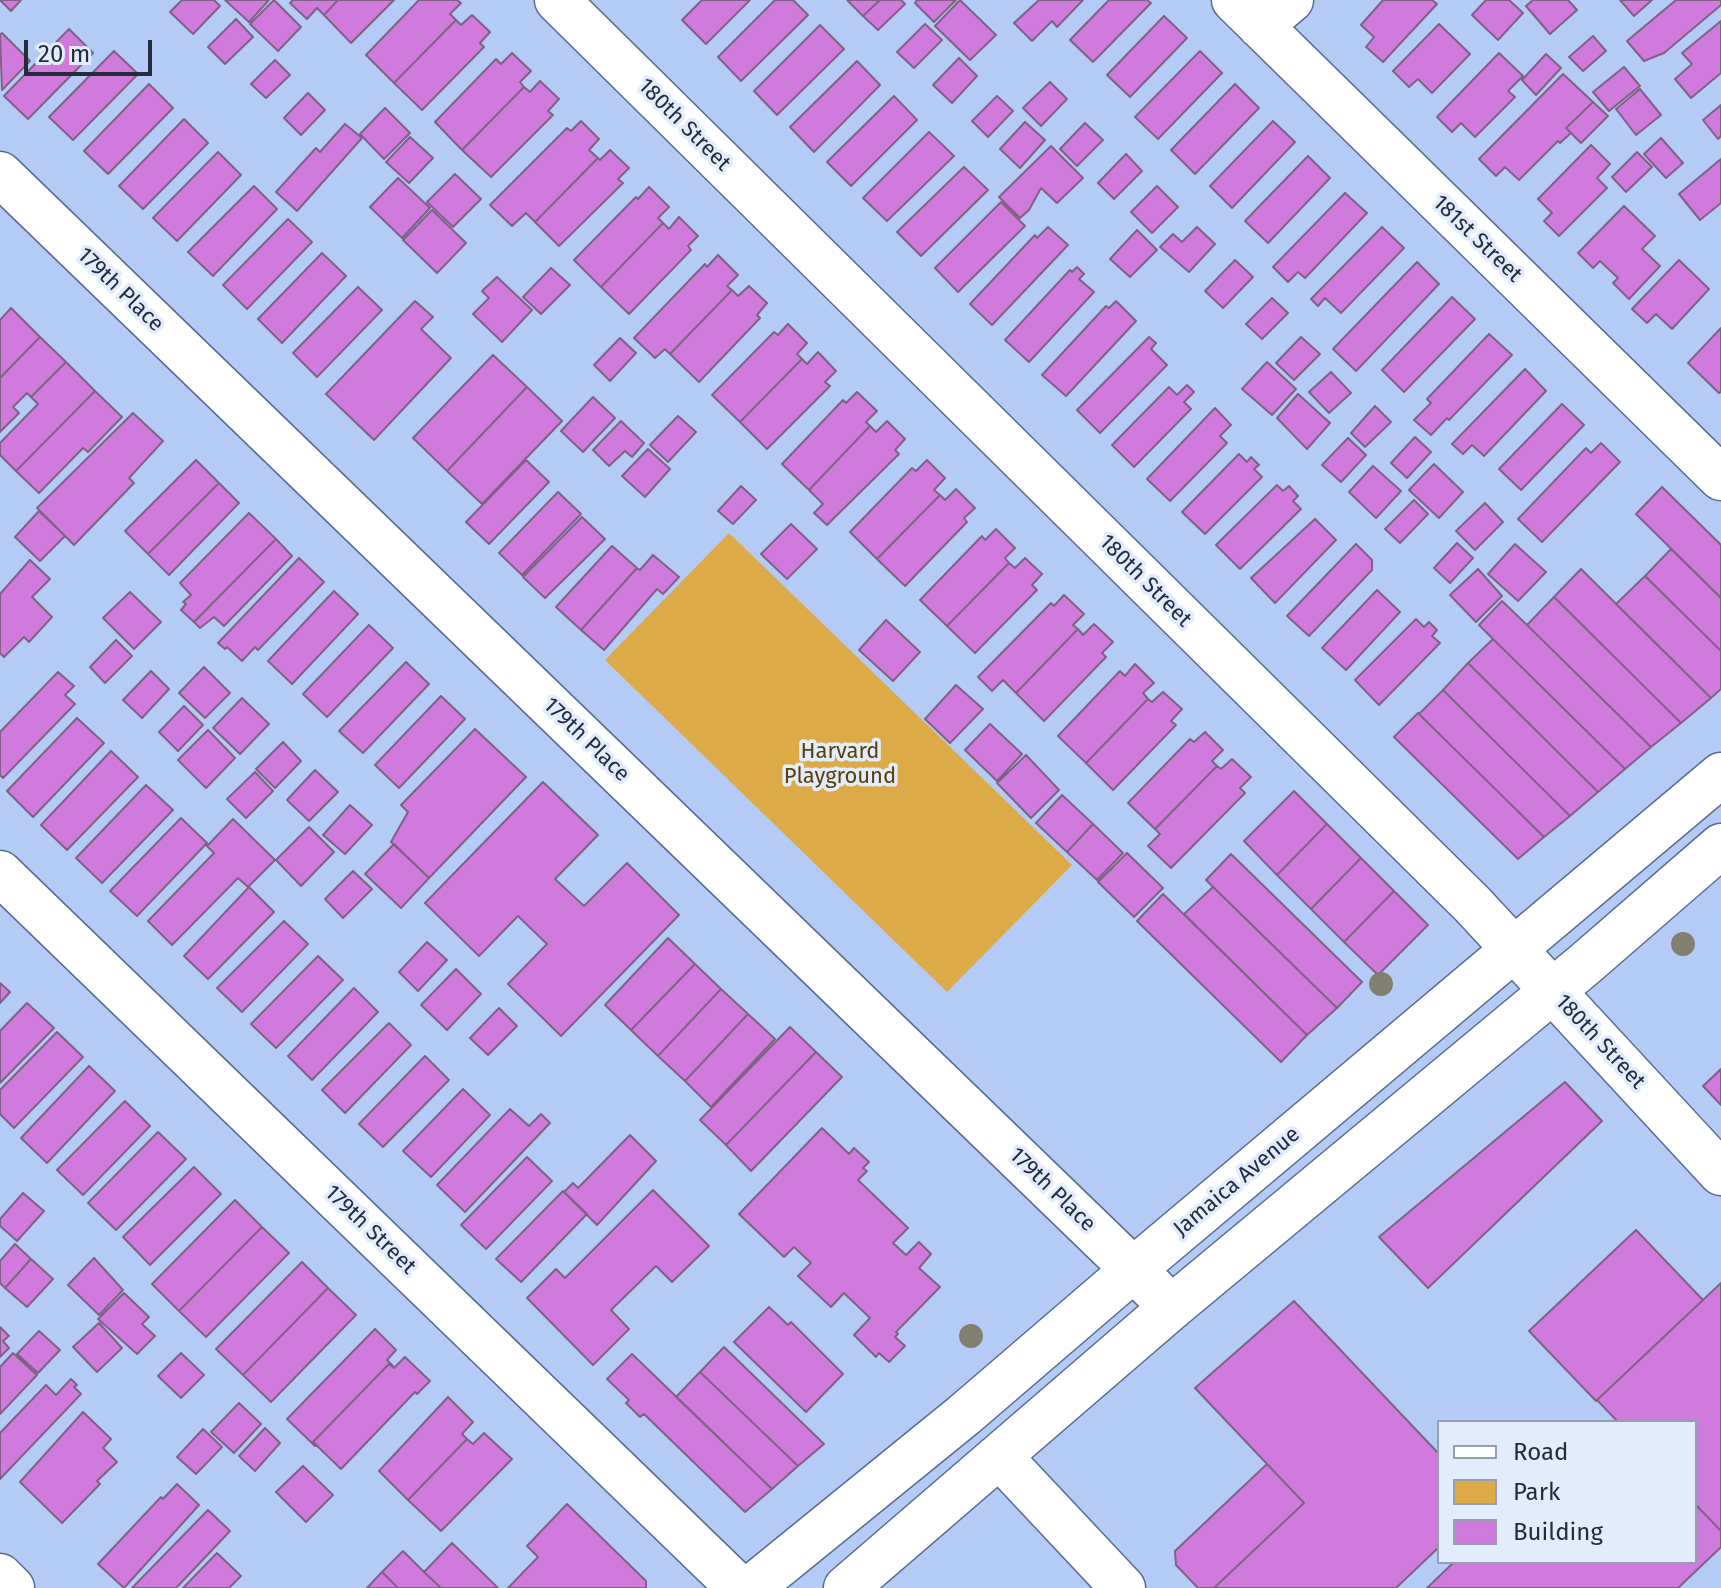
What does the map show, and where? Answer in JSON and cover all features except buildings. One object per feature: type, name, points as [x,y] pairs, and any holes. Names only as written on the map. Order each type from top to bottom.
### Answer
[{"type":"street","name":"180th Street","points":[[557,0],[1515,948],[1721,1173]]},
{"type":"street","name":"181st Street","points":[[1262,9],[1721,478]]},
{"type":"street","name":"179th Place","points":[[0,174],[1172,1307]]},
{"type":"street","name":"Jamaica Avenue","points":[[751,1588],[956,1422],[1721,775]]},
{"type":"street","points":[[846,1588],[1172,1307],[1721,846]]},
{"type":"street","name":"179th Street","points":[[0,873],[739,1588]]},
{"type":"street","points":[[1000,1457],[1123,1588]]},
{"type":"street","points":[[0,1576],[12,1588]]},
{"type":"green space","name":"Harvard Playground","points":[[729,533],[1072,865],[947,992],[605,660]]}]
